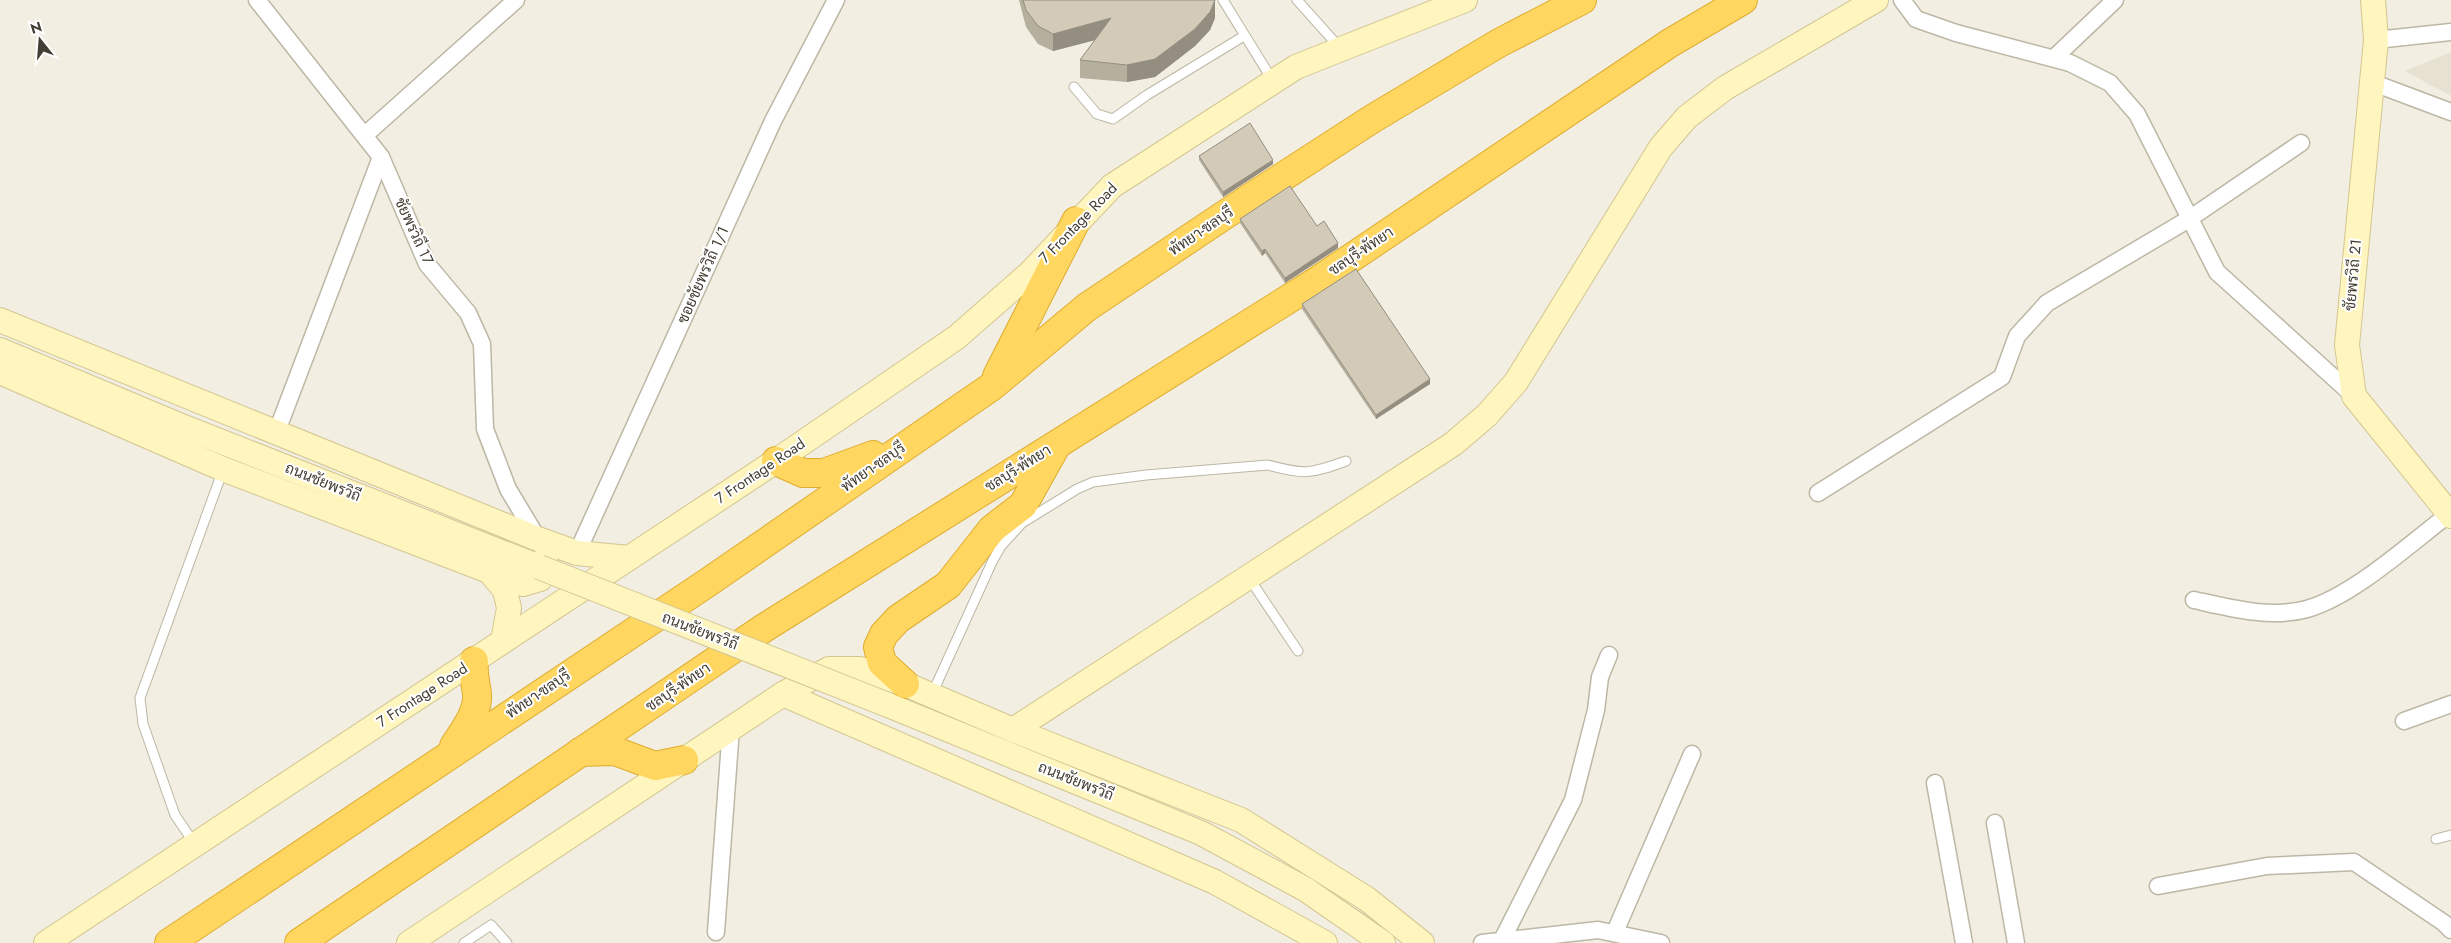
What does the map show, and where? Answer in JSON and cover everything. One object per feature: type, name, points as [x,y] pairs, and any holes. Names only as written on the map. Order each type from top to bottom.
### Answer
[{"type":"highway","name":"พัทยา-ชลบุรี","points":[[169,943],[447,755],[707,583],[991,387],[1087,308],[1250,198],[1372,118],[1499,43],[1582,0]]},
{"type":"highway","name":"ชลบุรี-พัทยา","points":[[299,943],[764,628],[1314,283],[1670,43],[1742,0]]},
{"type":"highway","points":[[991,387],[1076,221]]},
{"type":"highway","points":[[776,461],[803,473],[824,473],[912,441]]},
{"type":"highway","points":[[905,684],[882,663],[878,648],[884,634],[898,619],[948,585],[992,529],[1024,505],[1058,443]]},
{"type":"highway","points":[[447,755],[470,723],[477,700],[472,675],[474,661]]},
{"type":"highway","points":[[580,752],[615,751],[655,766],[684,760]]},
{"type":"main road","name":"7 Frontage Road","points":[[46,943],[776,461],[957,337],[1030,273],[1076,221],[1112,186],[1296,67],[1465,0]]},
{"type":"main road","points":[[1013,730],[1453,444],[1487,415],[1516,382],[1661,147],[1687,117],[1725,88],[1876,0]]},
{"type":"main road","name":"ชัยพรวิถี 21","points":[[2373,0],[2376,40],[2346,345],[2354,396],[2450,515]]},
{"type":"main road","name":"ถนนชัยพรวิถี","points":[[0,320],[277,431],[538,539],[577,553],[629,558]]},
{"type":"main road","name":"ถนนชัยพรวิถี","points":[[0,350],[179,425],[888,705],[1201,832],[1305,889],[1384,943]]},
{"type":"main road","name":"ถนนชัยพรวิถี","points":[[0,372],[223,470],[489,571],[505,590],[508,608],[503,641]]},
{"type":"main road","points":[[489,571],[523,584],[540,579],[546,563],[538,539]]},
{"type":"main road","name":"ถนนชัยพรวิถี","points":[[783,694],[829,669],[860,669],[905,684],[1013,730],[1241,820],[1367,899],[1422,943]]},
{"type":"main road","points":[[410,943],[783,694],[1216,882],[1325,943]]},
{"type":"street","name":"ชัยพรวิถี 17","points":[[257,0],[381,157],[428,264],[468,313],[482,344],[485,429],[508,489],[538,539]]},
{"type":"street","points":[[365,135],[516,0]]},
{"type":"street","name":"ซอยชัยพรวิถี 1/1","points":[[577,553],[773,121],[836,0]]},
{"type":"street","points":[[1902,0],[1916,19],[1956,33],[2070,63],[2110,83],[2137,114],[2218,272],[2354,396]]},
{"type":"street","points":[[2054,58],[2115,0]]},
{"type":"street","points":[[2376,40],[2449,34]]},
{"type":"street","points":[[2371,82],[2451,112]]},
{"type":"street","points":[[1818,493],[2002,377],[2017,336],[2047,303],[2189,218],[2302,143]]},
{"type":"street","points":[[277,431],[381,157]]},
{"type":"street","points":[[2194,600],[2270,613],[2307,609],[2348,591],[2450,515]]},
{"type":"street","points":[[1502,940],[1573,800],[1596,710],[1600,677],[1609,655]]},
{"type":"street","points":[[2404,721],[2451,704]]},
{"type":"street","points":[[716,937],[731,728]]},
{"type":"street","points":[[1615,932],[1692,754]]},
{"type":"street","points":[[1935,783],[1964,943]]},
{"type":"street","points":[[1995,823],[2016,943]]},
{"type":"street","points":[[2158,886],[2267,866],[2354,862],[2444,923],[2451,930]]},
{"type":"street","points":[[1482,943],[1598,930],[1662,943]]},
{"type":"lane","points":[[1223,0],[1273,81]]},
{"type":"lane","points":[[1297,0],[1341,49]]},
{"type":"lane","points":[[1074,87],[1097,114],[1112,119],[1147,95],[1244,36]]},
{"type":"lane","points":[[931,696],[975,595],[1002,546],[1022,523],[1078,489],[1111,478],[1268,465],[1301,474],[1315,472],[1346,461]]},
{"type":"lane","points":[[194,844],[175,815],[143,724],[140,698],[223,470]]},
{"type":"lane","points":[[1249,578],[1298,651]]},
{"type":"lane","points":[[2436,839],[2451,835]]},
{"type":"lane","points":[[464,943],[491,925],[507,943]]},
{"type":"shaded area","points":[[2451,52],[2451,96],[2405,71]]},
{"type":"building","points":[[1023,0],[1215,0],[1210,12],[1195,29],[1155,59],[1127,65],[1080,60],[1111,18],[1053,34],[1038,26],[1026,10]]},
{"type":"building","points":[[1250,123],[1273,160],[1223,192],[1199,156]]},
{"type":"building","points":[[1290,186],[1317,226],[1324,221],[1338,243],[1285,278],[1265,249],[1262,251],[1240,219]]},
{"type":"building","points":[[1356,269],[1430,379],[1376,415],[1302,304]]}]
